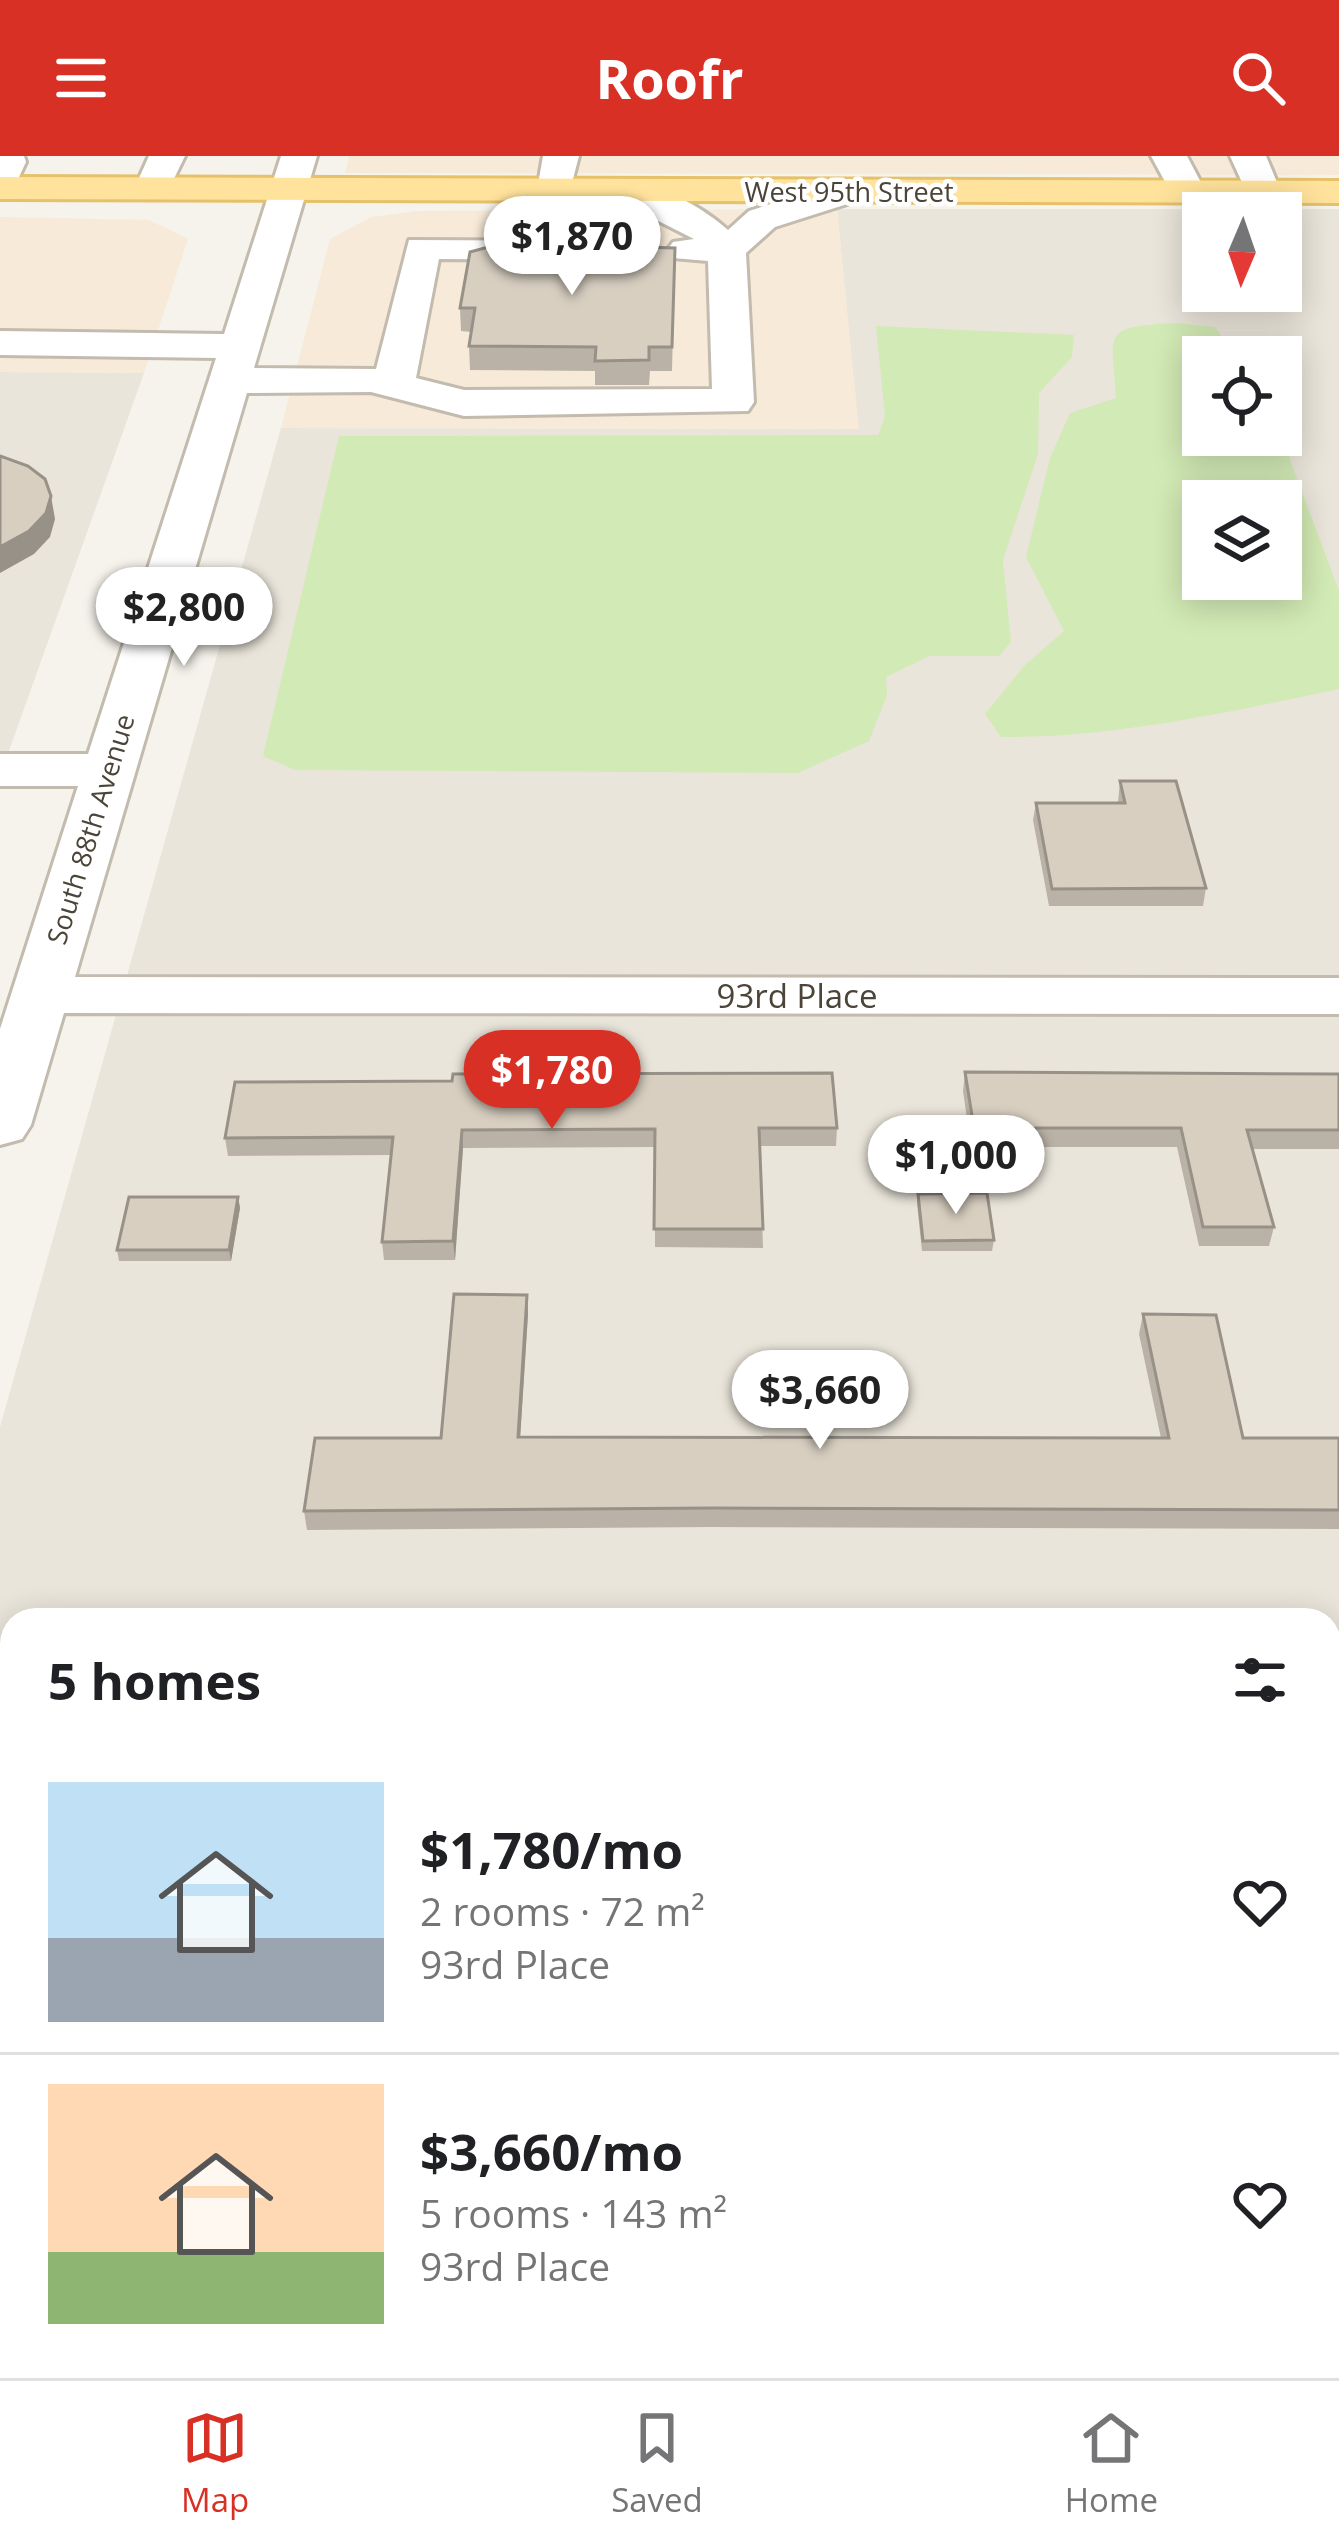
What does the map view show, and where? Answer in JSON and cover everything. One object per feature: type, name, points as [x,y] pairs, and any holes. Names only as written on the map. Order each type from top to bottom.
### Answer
[{"type":"main road","name":"West 95th Street","points":[[0,185],[160,173],[558,173],[628,190],[795,173],[850,191],[1187,192]]},
{"type":"main road","name":"West 95th Street","points":[[1302,192],[1339,192]]},
{"type":"street","points":[[0,185],[6,156]]},
{"type":"street","points":[[1169,156],[1187,192]]},
{"type":"street","points":[[1248,156],[1263,192]]},
{"type":"street","name":"South 88th Avenue","points":[[0,1125],[294,173]]},
{"type":"street","points":[[0,343],[371,380],[464,403],[733,402],[727,250],[700,224],[628,190]]},
{"type":"street","points":[[656,249],[727,250],[762,219],[850,191]]},
{"type":"street","points":[[393,387],[422,248],[609,249]]},
{"type":"street","points":[[0,770],[108,770]]},
{"type":"street","name":"93rd Place","points":[[39,995],[1339,995]]},
{"type":"shaded area","points":[[349,156],[1339,156],[1339,175],[345,173]]},
{"type":"shaded area","points":[[837,209],[1182,209],[1182,312],[1302,312],[1302,209],[1339,209],[1339,1608],[0,1608],[0,1427],[281,428],[858,429]]},
{"type":"shaded area","points":[[837,209],[859,429],[281,428],[330,239],[371,217],[417,211]]},
{"type":"shaded area","points":[[0,217],[149,220],[188,239],[144,373],[0,372]]},
{"type":"shaded area","points":[[0,372],[144,373],[0,776]]},
{"type":"green space","points":[[1176,323],[1215,327],[1221,336],[1182,336],[1182,456],[1289,456],[1298,480],[1182,480],[1182,600],[1302,600],[1302,491],[1339,591],[1339,689],[1129,728],[1001,737],[985,714],[1025,665],[1064,631],[1026,557],[1050,458],[1070,413],[1116,398],[1113,346],[1116,337],[1134,327]]},
{"type":"green space","points":[[876,326],[1074,335],[1072,357],[1039,393],[1038,454],[1003,560],[1011,642],[999,656],[929,656],[886,677],[887,695],[869,741],[798,773],[295,770],[263,756],[339,436],[878,435],[885,416]]},
{"type":"building","points":[[503,243],[675,248],[672,347],[649,347],[649,360],[595,361],[596,347],[469,346],[475,308],[460,308],[470,252]]},
{"type":"building","points":[[0,456],[28,466],[45,479],[51,496],[46,513],[29,531],[0,547]]},
{"type":"building","points":[[1120,781],[1176,781],[1206,888],[1052,889],[1036,803],[1125,803]]},
{"type":"building","points":[[965,1072],[1339,1074],[1339,1130],[1247,1130],[1274,1227],[1203,1227],[1181,1128],[974,1128]]},
{"type":"building","points":[[832,1073],[837,1128],[759,1128],[763,1229],[654,1229],[655,1129],[462,1130],[453,1241],[382,1242],[393,1137],[225,1138],[235,1082],[452,1081],[453,1074]]},
{"type":"building","points":[[987,1193],[994,1240],[923,1241],[918,1194]]},
{"type":"building","points":[[129,1197],[238,1197],[229,1250],[117,1250]]},
{"type":"building","points":[[454,1294],[527,1295],[518,1437],[1169,1438],[1143,1314],[1216,1315],[1243,1438],[1339,1438],[1339,1510],[304,1511],[315,1438],[441,1438]]}]
